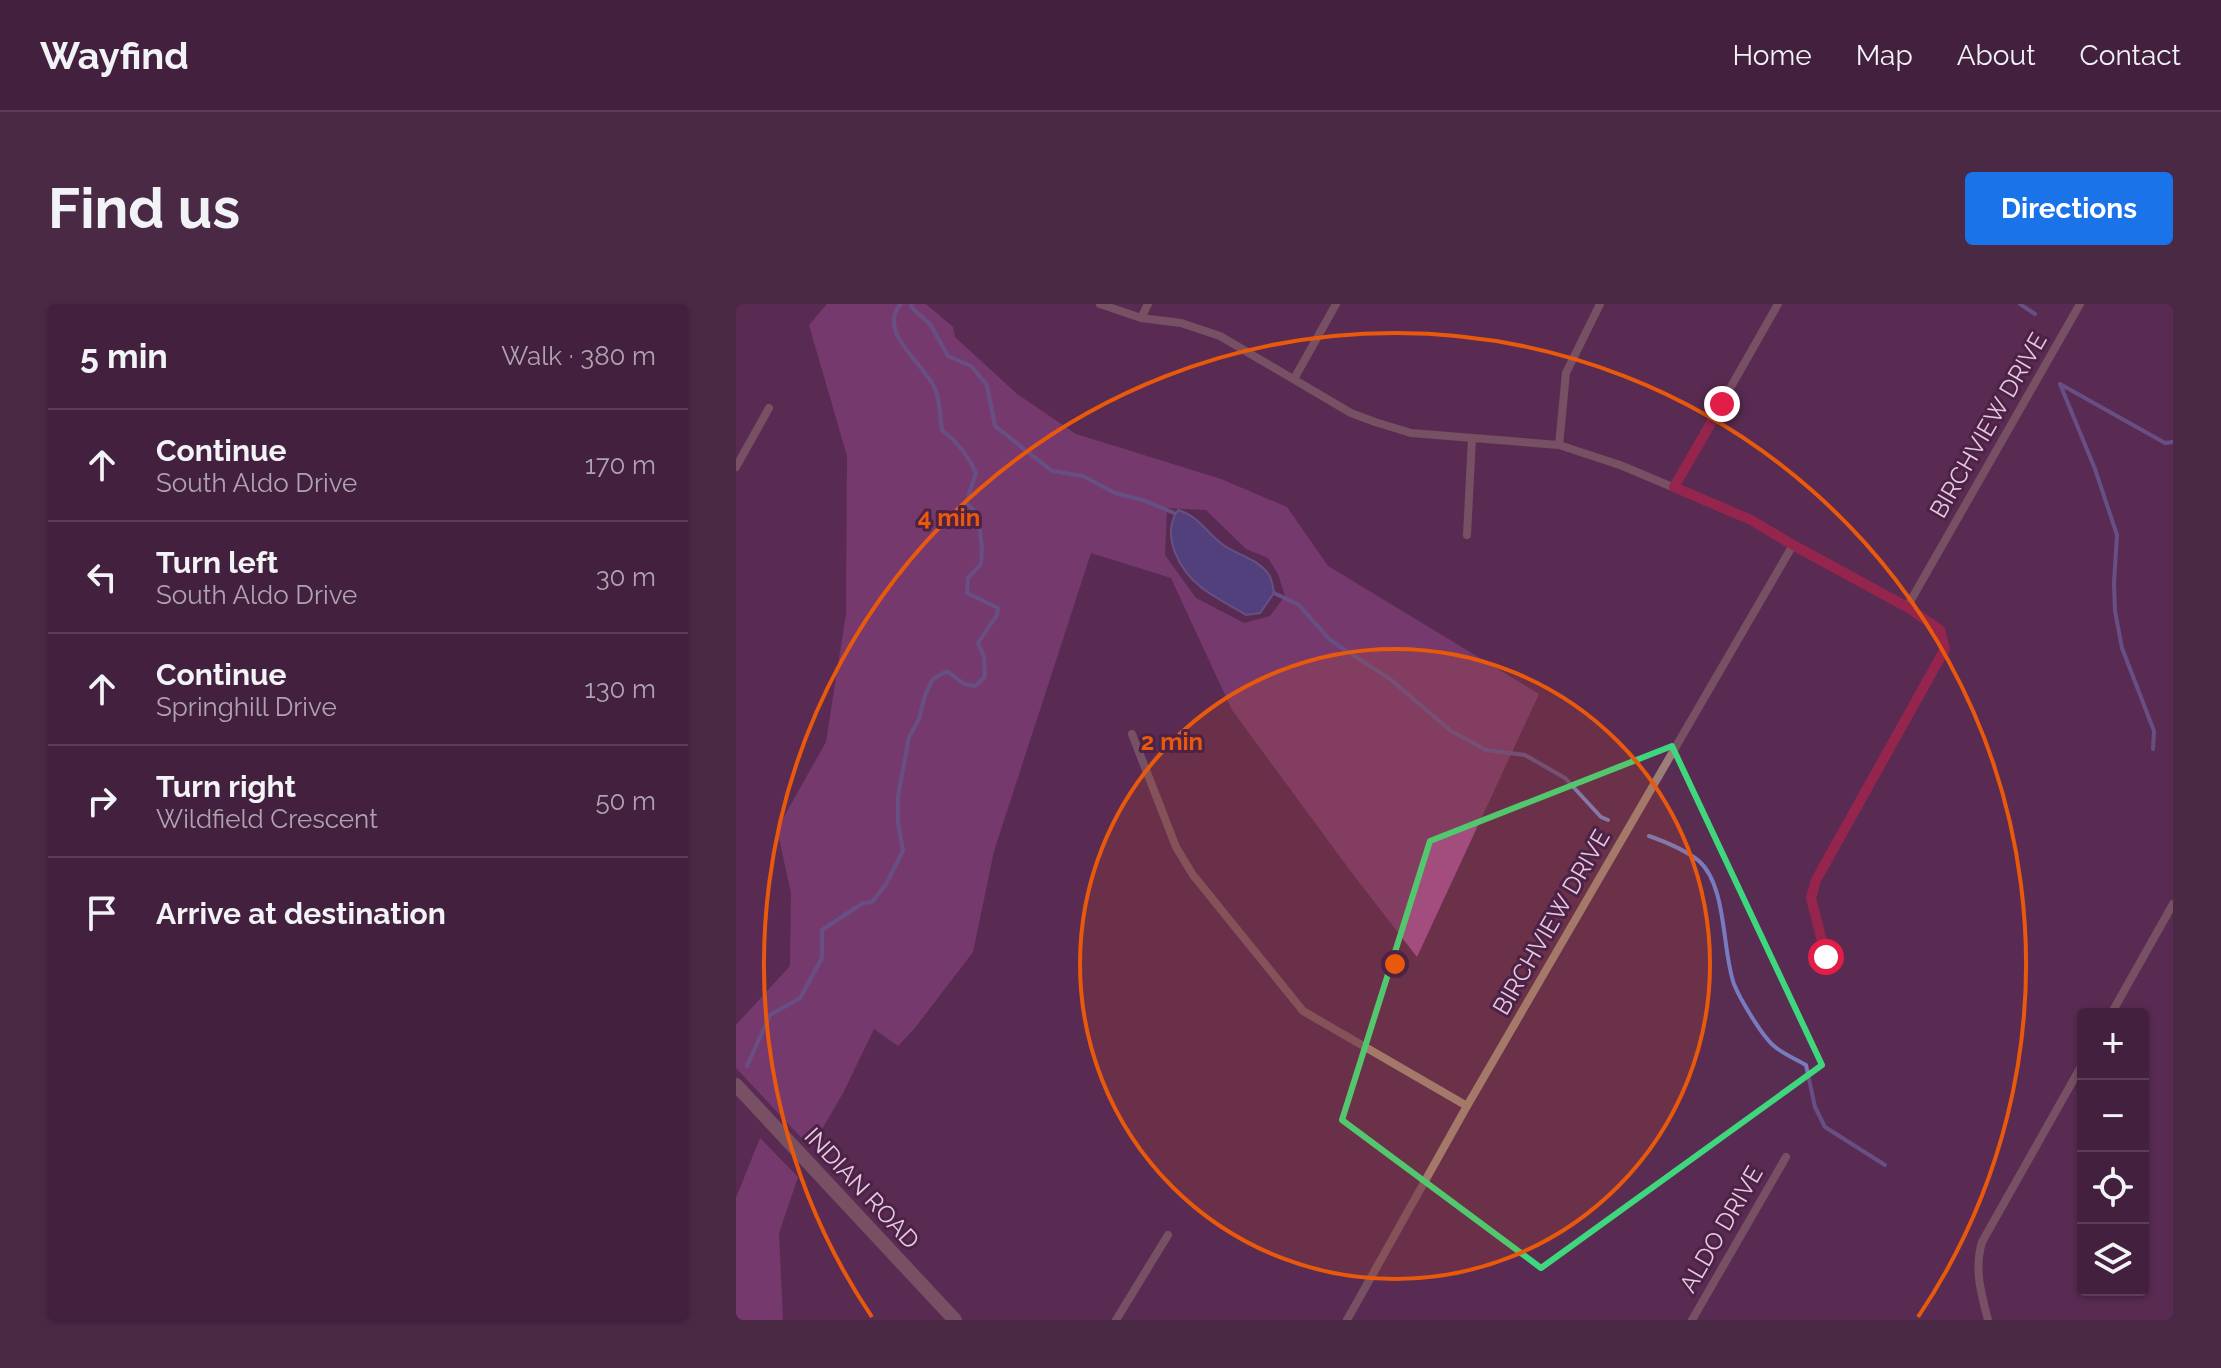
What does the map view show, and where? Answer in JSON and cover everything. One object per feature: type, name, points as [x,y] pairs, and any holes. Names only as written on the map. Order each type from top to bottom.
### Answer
[{"type":"street","points":[[1100,304],[1141,318],[1181,323],[1220,336],[1351,413],[1375,422],[1411,433],[1559,445],[1620,465],[1751,520],[1907,607],[1940,630],[1945,649],[1816,880],[1811,898],[1826,957]]},
{"type":"street","points":[[1141,318],[1148,304]]},
{"type":"street","points":[[1294,379],[1336,304]]},
{"type":"street","points":[[1559,445],[1566,373],[1600,304]]},
{"type":"street","points":[[1674,487],[1778,304]]},
{"type":"street","name":"BIRCHVIEW DRIVE","points":[[1907,607],[2080,304]]},
{"type":"street","points":[[736,467],[769,408]]},
{"type":"street","points":[[1467,535],[1472,439]]},
{"type":"street","name":"BIRCHVIEW DRIVE","points":[[1347,1320],[1467,1106],[1793,545]]},
{"type":"street","points":[[1132,734],[1176,847],[1193,875],[1303,1011],[1467,1106]]},
{"type":"street","points":[[2114,1008],[2173,904]]},
{"type":"street","points":[[1988,1320],[1978,1281],[1977,1263],[1982,1242],[2077,1074]]},
{"type":"street","name":"INDIAN ROAD","points":[[736,1085],[955,1320]]},
{"type":"street","name":"ALDO DRIVE","points":[[1692,1320],[1786,1157]]},
{"type":"street","points":[[1116,1320],[1168,1235]]},
{"type":"highlighted area","points":[[1672,746],[1822,1065],[1541,1268],[1342,1120],[1430,841]]},
{"type":"shaded area","points":[[827,304],[926,304],[953,327],[955,337],[1017,394],[1076,434],[1221,479],[1287,507],[1328,566],[1539,694],[1417,957],[1232,710],[1171,578],[1091,553],[994,851],[973,952],[898,1046],[874,1029],[843,1093],[811,1148],[736,1068],[736,1025],[790,966],[791,893],[777,829],[826,742],[846,614],[847,456],[809,325]],"holes":[[[1167,508],[1206,510],[1246,549],[1268,558],[1278,574],[1285,596],[1270,616],[1244,623],[1196,598],[1165,555]]]},
{"type":"shaded area","points":[[760,1138],[798,1177],[779,1233],[783,1320],[736,1320],[736,1198]]},
{"type":"water","points":[[1178,510],[1192,516],[1222,544],[1253,561],[1269,575],[1274,593],[1260,613],[1246,615],[1207,592],[1186,572],[1172,542],[1173,520]]},
{"type":"waterway","points":[[747,1066],[770,1015],[800,998],[822,958],[822,930],[863,903],[872,902],[886,884],[903,851],[898,796],[909,737],[933,679],[947,671],[964,684],[975,686],[985,677],[984,657],[978,643],[997,615],[998,608],[967,593],[968,578],[981,564],[978,514],[966,503],[976,473],[962,449],[942,430],[936,391],[898,337],[894,326],[901,304]]},
{"type":"waterway","points":[[911,304],[930,324],[948,356],[971,366],[987,385],[995,426],[1052,471],[1083,476],[1115,493],[1174,513]]},
{"type":"waterway","points":[[2020,304],[2035,314]]},
{"type":"waterway","points":[[2060,384],[2095,469],[2117,535],[2115,611],[2122,648],[2154,731],[2153,749]]},
{"type":"waterway","points":[[2060,384],[2165,443],[2173,442]]},
{"type":"waterway","points":[[1274,593],[1299,605],[1330,640],[1390,679],[1451,731],[1486,750],[1525,755],[1565,778],[1601,817],[1608,820]]},
{"type":"waterway","points":[[1649,836],[1687,853],[1708,872],[1719,902],[1730,970],[1746,1008],[1774,1046],[1806,1065],[1815,1107],[1825,1127],[1885,1165]]},
{"type":"route","points":[[1722,404],[1674,487],[1751,520],[1907,607],[1940,630],[1945,649],[1816,880],[1811,898],[1826,957]]}]
